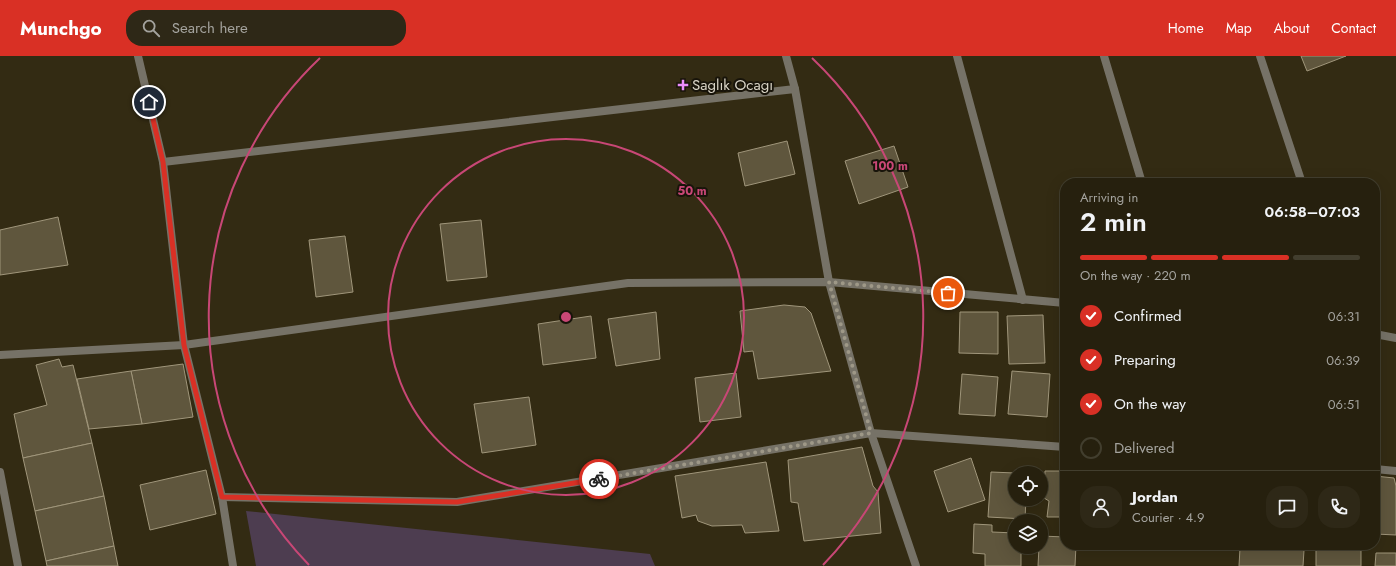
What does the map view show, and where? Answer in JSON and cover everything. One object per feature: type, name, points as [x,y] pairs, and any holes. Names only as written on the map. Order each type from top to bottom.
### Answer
[{"type":"street","points":[[138,56],[163,162],[184,345],[222,497],[233,566]]},
{"type":"street","points":[[786,56],[795,89],[829,282],[871,433],[916,566]]},
{"type":"street","points":[[957,56],[1023,300]]},
{"type":"street","points":[[1104,56],[1141,178]]},
{"type":"street","points":[[1260,56],[1300,178]]},
{"type":"street","points":[[163,162],[795,89]]},
{"type":"street","points":[[0,355],[184,345],[628,283],[829,282],[1060,303]]},
{"type":"street","points":[[1380,335],[1396,338]]},
{"type":"street","points":[[222,497],[457,502],[871,433],[1060,447]]},
{"type":"street","points":[[1380,469],[1396,471]]},
{"type":"street","points":[[0,472],[18,566]]},
{"type":"shaded area","points":[[246,511],[650,554],[655,566],[256,566]]},
{"type":"building","points":[[1301,56],[1346,56],[1307,71]]},
{"type":"building","points":[[787,141],[795,174],[745,186],[738,153]]},
{"type":"building","points":[[894,146],[908,187],[859,204],[845,161]]},
{"type":"building","points":[[58,217],[68,265],[0,275],[0,230]]},
{"type":"building","points":[[481,220],[487,277],[447,281],[440,224]]},
{"type":"building","points":[[345,236],[353,292],[316,297],[309,240]]},
{"type":"building","points":[[784,305],[805,307],[811,313],[831,371],[758,379],[753,351],[744,352],[740,311]]},
{"type":"building","points":[[656,312],[660,359],[616,366],[608,319]]},
{"type":"building","points":[[960,312],[998,312],[998,354],[959,353]]},
{"type":"building","points":[[1043,315],[1045,363],[1009,364],[1007,316]]},
{"type":"building","points":[[591,316],[596,358],[543,365],[538,324]]},
{"type":"building","points":[[59,359],[62,367],[73,365],[92,443],[23,458],[14,414],[47,405],[36,365]]},
{"type":"building","points":[[183,364],[193,417],[142,424],[131,371]]},
{"type":"building","points":[[131,371],[142,424],[89,429],[77,379]]},
{"type":"building","points":[[1012,371],[1050,374],[1047,417],[1008,414]]},
{"type":"building","points":[[736,373],[741,417],[700,422],[695,378]]},
{"type":"building","points":[[962,374],[998,377],[995,416],[959,414]]},
{"type":"building","points":[[529,397],[536,445],[482,453],[474,404]]},
{"type":"building","points":[[92,443],[104,496],[35,511],[23,458]]},
{"type":"building","points":[[862,447],[873,486],[878,492],[881,533],[804,541],[798,503],[791,502],[788,460]]},
{"type":"building","points":[[971,458],[985,500],[948,512],[934,471]]},
{"type":"building","points":[[766,462],[779,531],[745,533],[742,525],[712,526],[698,521],[696,515],[682,518],[675,476]]},
{"type":"building","points":[[206,470],[216,514],[150,530],[140,485]]},
{"type":"building","points":[[1048,471],[1060,471],[1060,517],[1048,517]]},
{"type":"building","points":[[991,472],[1008,473],[1008,506],[1026,506],[1025,514],[1008,514],[1008,518],[988,517]]},
{"type":"building","points":[[1380,477],[1394,478],[1396,486],[1396,535],[1380,534]]},
{"type":"building","points":[[104,496],[114,546],[46,561],[35,511]]},
{"type":"building","points":[[974,524],[992,525],[992,532],[1008,533],[1008,554],[1021,554],[1021,566],[985,566],[985,554],[973,553]]},
{"type":"building","points":[[1048,536],[1060,537],[1060,550],[1076,550],[1075,566],[1038,566],[1039,554],[1048,554]]},
{"type":"building","points":[[114,546],[118,566],[47,566],[46,561]]},
{"type":"building","points":[[1240,550],[1304,550],[1303,566],[1239,566]]},
{"type":"building","points":[[1316,550],[1361,550],[1361,566],[1316,566]]},
{"type":"building","points":[[1376,553],[1396,553],[1396,566],[1375,566]]},
{"type":"way so far","points":[[599,479],[871,433],[829,282],[948,293]]},
{"type":"place","name":"Saglık Ocagı","points":[[683,85]]},
{"type":"route","points":[[149,102],[163,162],[184,345],[222,497],[457,502],[599,479]]}]
